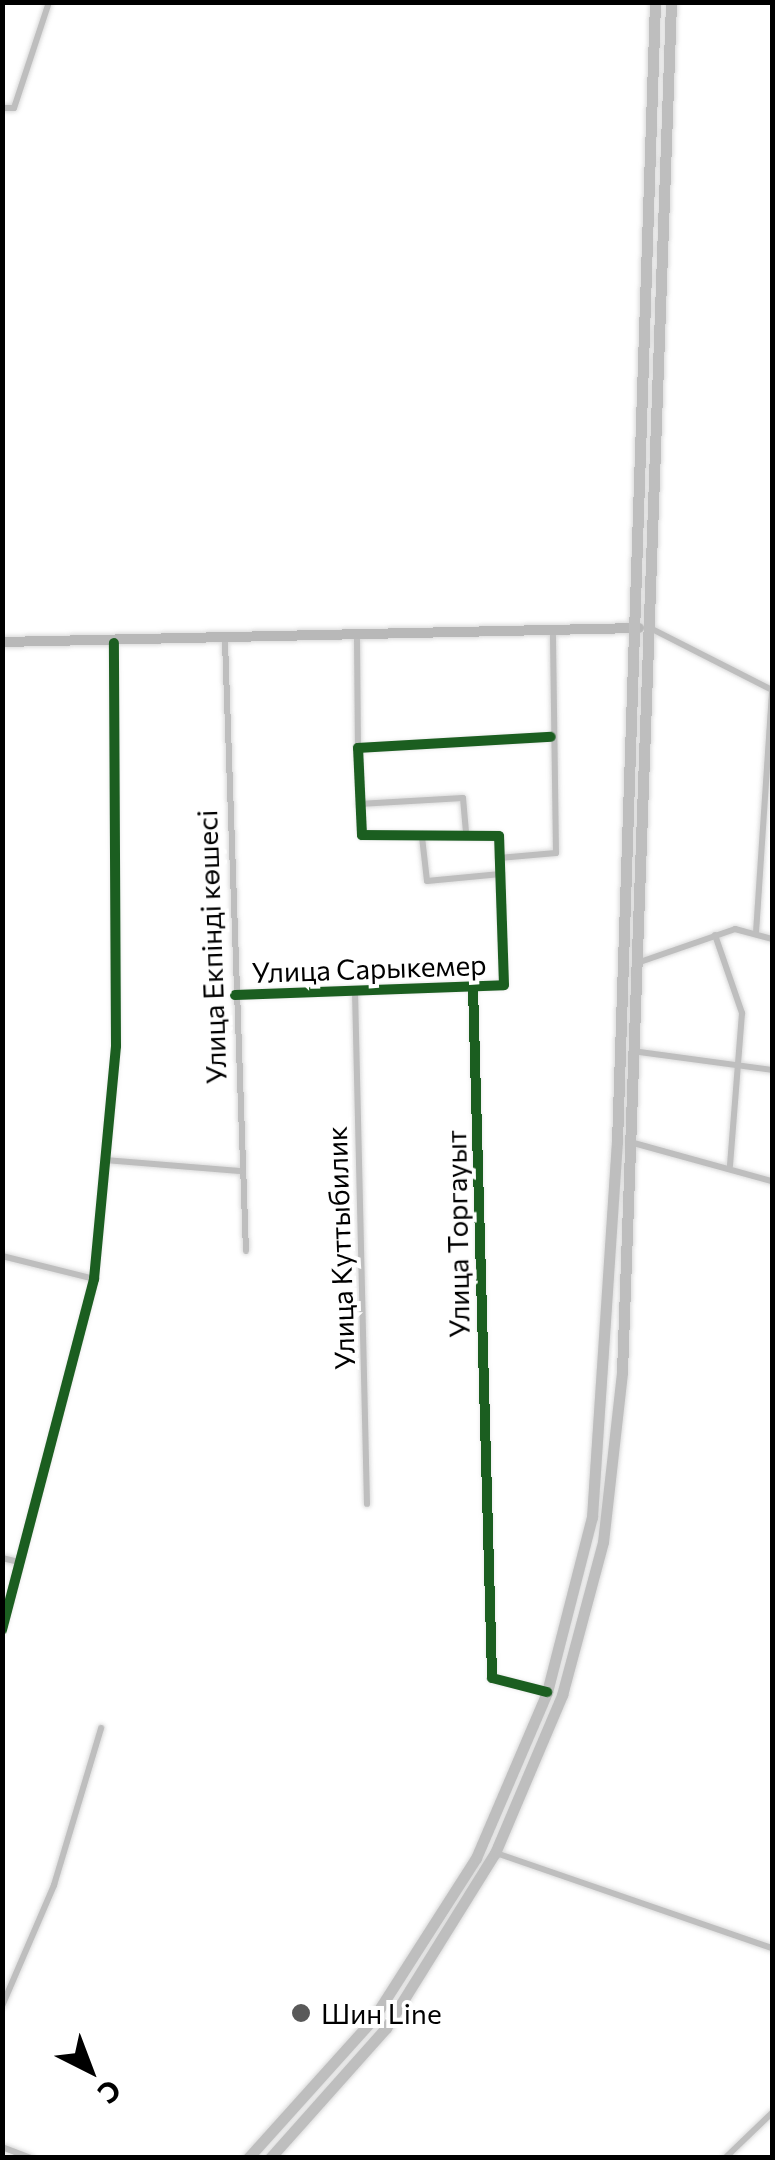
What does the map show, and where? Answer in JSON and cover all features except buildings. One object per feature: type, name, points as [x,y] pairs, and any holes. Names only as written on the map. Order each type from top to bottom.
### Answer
[{"type":"highway","points":[[270,2158],[394,2016],[495,1853],[562,1695],[593,1585],[622,1372],[638,963],[655,2]]},
{"type":"highway","points":[[248,2158],[344,2055],[422,1948],[476,1858],[547,1692],[592,1517],[606,1372],[670,2]]},
{"type":"highway","points":[[606,1372],[622,1372]]},
{"type":"main road","points":[[2,642],[225,642],[553,627],[643,628]]},
{"type":"street","points":[[2,108],[14,108],[49,2]]},
{"type":"street","points":[[499,858],[556,854],[550,736],[553,627]]},
{"type":"street","points":[[643,628],[772,690],[756,933]]},
{"type":"street","points":[[357,638],[362,835],[422,837],[494,832],[501,874],[427,881],[422,837]]},
{"type":"street","name":"Улица Екпінді көшесі","points":[[225,642],[240,1171],[246,1251]]},
{"type":"street","points":[[2,1630],[94,1279],[116,1046],[114,643]]},
{"type":"street","points":[[358,748],[550,736]]},
{"type":"street","points":[[359,804],[463,798],[466,832]]},
{"type":"street","name":"Улица Сарыкемер","points":[[235,996],[504,986],[501,874]]},
{"type":"street","points":[[638,963],[716,934],[756,933],[772,939]]},
{"type":"street","points":[[716,934],[742,1012],[730,1166]]},
{"type":"street","name":"Улица Торгауыт","points":[[473,987],[492,1678],[547,1692]]},
{"type":"street","name":"Улица Куттыбилик","points":[[355,990],[367,1504]]},
{"type":"street","points":[[632,1051],[737,1058],[772,1070]]},
{"type":"street","points":[[630,1142],[730,1166],[772,1181]]},
{"type":"street","points":[[106,1160],[240,1171]]},
{"type":"street","points":[[2,1256],[94,1279]]},
{"type":"street","points":[[2,1558],[19,1562]]},
{"type":"street","points":[[2,2006],[54,1885],[100,1728]]},
{"type":"street","points":[[495,1853],[772,1948]]},
{"type":"street","points":[[726,2158],[772,2113]]},
{"type":"street","points":[[2,2147],[31,2158]]},
{"type":"cycle path","points":[[2,1630],[94,1279],[116,1046],[114,643]]},
{"type":"cycle path","points":[[235,995],[504,985],[499,836],[362,835],[358,748],[551,737]]},
{"type":"cycle path","points":[[473,987],[492,1678],[547,1692]]},
{"type":"place","name":"Шин Line","points":[[301,2013]]}]
